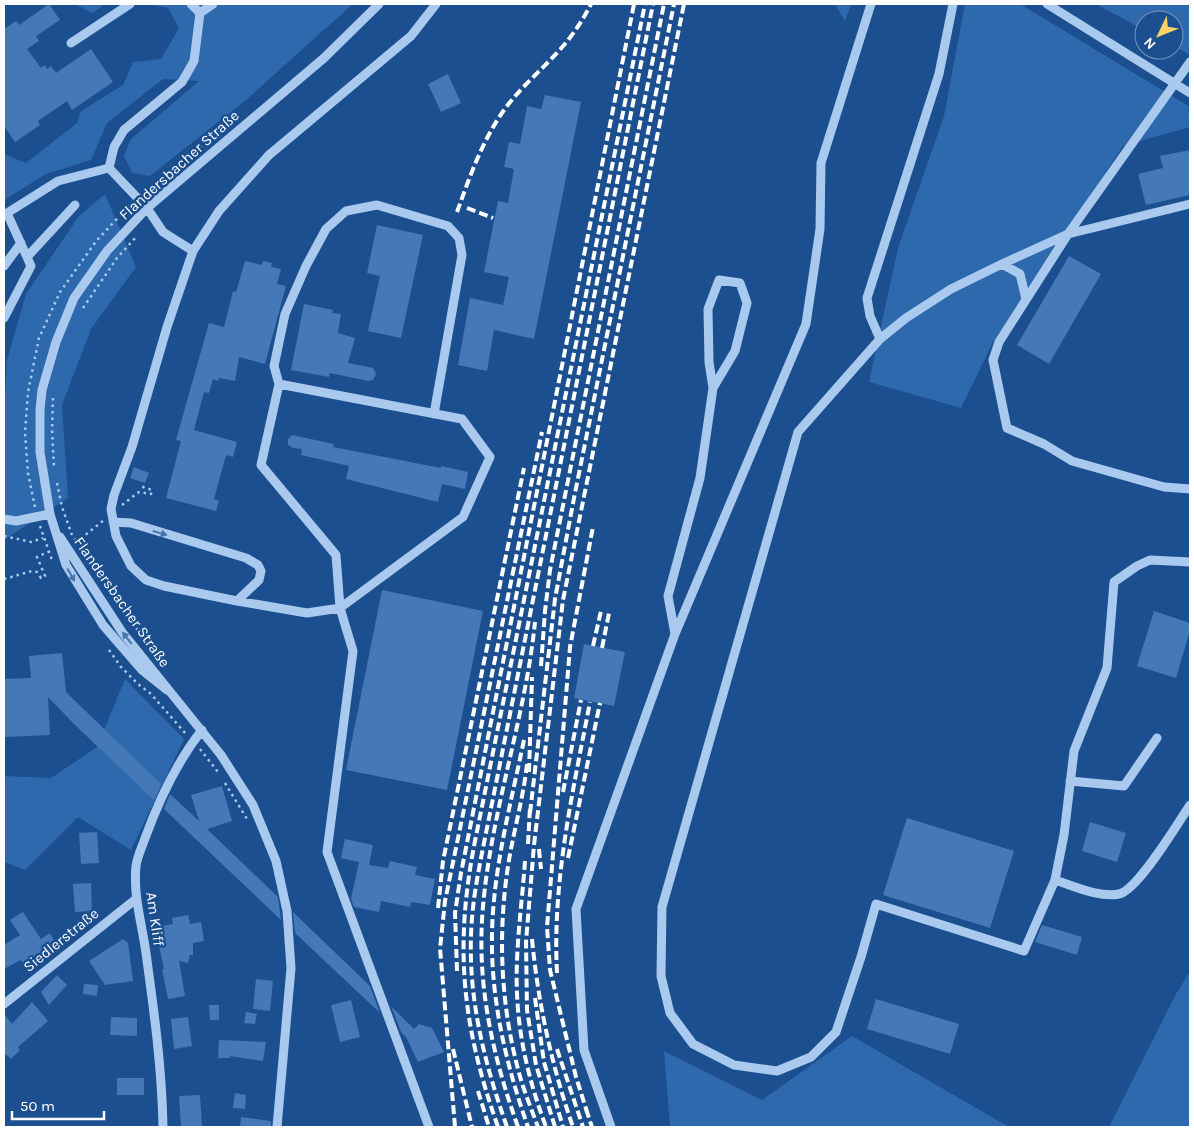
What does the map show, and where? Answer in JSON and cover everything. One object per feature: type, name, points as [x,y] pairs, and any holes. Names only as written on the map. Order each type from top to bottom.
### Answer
[{"type":"street","points":[[71,43],[130,4]]},
{"type":"street","points":[[110,168],[114,148],[124,130],[182,82],[194,61],[200,13],[192,4]]},
{"type":"street","points":[[200,13],[214,4]]},
{"type":"street","name":"Flandersbacher Straße","points":[[278,1127],[292,968],[287,911],[276,861],[253,805],[221,755],[167,690],[142,670],[103,625],[66,565],[50,514],[40,452],[40,410],[42,390],[56,342],[74,298],[107,251],[146,208],[324,58],[379,4]]},
{"type":"street","points":[[279,384],[462,419],[490,458],[463,517],[340,608],[307,613],[237,601],[164,586],[146,580],[131,566],[109,521],[114,495],[132,447],[167,327],[194,251],[219,211],[269,155],[411,36],[436,4]]},
{"type":"street","points":[[611,1127],[584,1050],[576,909],[674,634],[806,324],[820,229],[821,162],[871,4]]},
{"type":"street","points":[[880,340],[870,316],[867,298],[939,74],[953,4]]},
{"type":"street","points":[[1047,4],[1188,92]]},
{"type":"street","points":[[1190,62],[1068,234],[999,342],[993,360],[1007,428],[1044,444],[1072,461],[1164,487],[1190,489]]},
{"type":"street","points":[[110,168],[146,208],[163,232],[194,251]]},
{"type":"street","points":[[4,318],[31,266],[5,214],[58,181],[110,168]]},
{"type":"street","points":[[1190,204],[1068,234],[952,289],[906,318],[880,340],[798,432],[662,907],[661,976],[670,1013],[693,1044],[734,1064],[777,1071],[812,1057],[836,1032],[876,904],[1024,951],[1055,880],[1064,836],[1074,751],[1107,668],[1114,582],[1137,566],[1150,560],[1190,562]]},
{"type":"street","points":[[27,257],[75,205]]},
{"type":"street","points":[[429,1127],[327,852],[353,651],[340,608],[336,555],[261,465],[279,384],[274,366],[285,314],[306,266],[326,229],[346,211],[377,206],[448,226],[459,238],[462,255],[434,414]]},
{"type":"street","points":[[4,266],[21,243]]},
{"type":"street","points":[[1002,264],[1020,274],[1026,300]]},
{"type":"street","points":[[674,634],[668,596],[700,478],[713,388],[709,362],[708,309],[719,280],[740,283],[747,303],[735,351],[713,388]]},
{"type":"street","points":[[4,519],[16,520],[50,514]]},
{"type":"street","points":[[109,521],[131,523],[246,558],[258,565],[261,571],[259,580],[237,601]]},
{"type":"street","name":"Am Kliff","points":[[164,1127],[163,1095],[154,1014],[144,937],[136,899],[136,865],[148,830],[179,763],[202,730]]},
{"type":"street","points":[[1070,781],[1124,786],[1157,738]]},
{"type":"street","points":[[1055,880],[1100,893],[1119,894],[1133,886],[1168,839],[1190,805]]},
{"type":"street","name":"Siedlerstraße","points":[[4,1004],[136,899]]},
{"type":"path","points":[[137,198],[242,112]]},
{"type":"path","points":[[80,313],[118,258],[153,218]]},
{"type":"path","points":[[53,392],[54,471]]},
{"type":"path","points":[[56,480],[62,507],[75,541]]},
{"type":"path","points":[[118,508],[139,492],[151,494],[152,490],[140,486]]},
{"type":"path","points":[[68,543],[109,521]]},
{"type":"path","points":[[4,536],[31,542],[43,538],[54,529]]},
{"type":"path","points":[[4,579],[32,571],[37,572],[41,578],[45,576],[37,557],[52,550]]},
{"type":"path","points":[[114,606],[118,604],[146,641]]},
{"type":"shaded area","points":[[75,4],[105,4],[92,13]]},
{"type":"shaded area","points":[[146,4],[353,4],[246,100],[150,176],[132,173],[124,156],[131,139],[199,81],[163,79],[107,123],[91,160],[46,174],[4,200],[4,154],[26,163],[77,123],[81,111],[123,85],[133,62],[161,59],[179,28],[168,8]]},
{"type":"shaded area","points":[[835,4],[851,4],[845,21]]},
{"type":"shaded area","points":[[965,4],[1020,4],[1190,107],[1190,127],[1123,146],[992,344],[961,408],[869,382],[898,248],[944,116]]},
{"type":"shaded area","points":[[1096,4],[1190,4],[1190,55],[1184,52],[1184,10],[1134,10],[1134,25]]},
{"type":"shaded area","points":[[105,194],[136,267],[91,329],[62,405],[68,498],[4,540],[4,413],[7,360],[26,294],[79,216]]},
{"type":"shaded area","points":[[125,679],[184,739],[131,850],[78,817],[25,870],[4,862],[4,776],[51,778],[97,747]]},
{"type":"shaded area","points":[[1190,971],[1190,1127],[1109,1127],[1176,994]]},
{"type":"shaded area","points":[[852,1036],[1009,1127],[670,1127],[664,1051],[762,1100]]},
{"type":"building","points":[[49,4],[60,20],[36,36],[39,41],[27,49],[41,68],[45,65],[47,69],[51,66],[56,73],[91,49],[113,82],[72,110],[67,101],[38,121],[40,125],[15,142],[4,126],[4,29],[16,21],[19,25]]},
{"type":"building","points":[[448,74],[461,103],[441,112],[428,84]]},
{"type":"building","points":[[545,95],[581,102],[534,339],[494,330],[487,371],[458,365],[470,298],[503,305],[509,277],[484,272],[498,201],[508,203],[514,169],[504,167],[509,142],[520,144],[527,106],[541,109]]},
{"type":"building","points":[[1190,150],[1190,195],[1146,205],[1138,174],[1163,168],[1160,156]]},
{"type":"building","points":[[377,225],[423,235],[401,338],[368,331],[380,276],[367,273]]},
{"type":"building","points":[[1069,256],[1101,274],[1049,364],[1017,345]]},
{"type":"building","points":[[245,261],[262,265],[263,261],[272,263],[271,267],[281,269],[277,284],[286,286],[265,364],[239,357],[235,381],[219,378],[218,381],[213,379],[209,393],[204,392],[194,430],[237,442],[233,457],[226,455],[214,499],[219,501],[216,511],[166,498],[181,441],[176,440],[209,323],[224,327],[233,291],[236,292]]},
{"type":"building","points":[[304,304],[333,310],[332,313],[341,314],[338,333],[355,338],[348,363],[373,368],[376,374],[373,380],[368,381],[330,373],[329,377],[291,370]]},
{"type":"building","points":[[292,435],[334,444],[333,447],[468,472],[465,489],[442,484],[438,502],[346,479],[349,466],[301,455],[302,449],[293,448],[288,445],[288,439]]},
{"type":"building","points":[[134,467],[149,473],[145,483],[130,478]]},
{"type":"building","points":[[382,590],[483,611],[447,790],[346,770]]},
{"type":"building","points":[[1154,611],[1190,623],[1190,631],[1176,678],[1137,666]]},
{"type":"building","points":[[584,644],[625,652],[614,706],[574,698]]},
{"type":"building","points":[[62,653],[66,692],[161,784],[154,800],[48,697],[50,735],[4,737],[4,679],[31,678],[29,656]]},
{"type":"building","points":[[222,786],[232,821],[207,829],[278,897],[281,920],[164,809],[170,794],[199,821],[191,795]]},
{"type":"building","points":[[907,818],[1014,851],[990,928],[883,895]]},
{"type":"building","points":[[1090,822],[1126,833],[1117,862],[1082,851]]},
{"type":"building","points":[[97,832],[99,863],[81,864],[79,833]]},
{"type":"building","points":[[345,839],[373,845],[369,865],[388,868],[390,861],[417,867],[415,875],[435,879],[430,905],[411,902],[410,907],[381,901],[379,912],[354,907],[351,899],[359,862],[341,858]]},
{"type":"building","points":[[91,883],[92,911],[75,912],[73,884]]},
{"type":"building","points":[[23,912],[41,939],[50,933],[57,946],[24,966],[21,960],[4,969],[4,945],[20,935],[10,920]]},
{"type":"building","points":[[293,912],[370,986],[380,1013],[295,933]]},
{"type":"building","points":[[188,915],[190,924],[201,922],[204,941],[193,943],[193,955],[190,955],[188,963],[179,961],[185,996],[168,999],[155,927],[173,924],[172,918]]},
{"type":"building","points":[[1042,925],[1082,937],[1077,955],[1035,942]]},
{"type":"building","points":[[123,939],[128,943],[133,981],[105,985],[89,961]]},
{"type":"building","points":[[57,975],[67,985],[49,1005],[41,992]]},
{"type":"building","points":[[256,979],[273,981],[270,1011],[253,1009]]},
{"type":"building","points":[[84,984],[98,985],[97,996],[83,994]]},
{"type":"building","points":[[876,999],[959,1024],[950,1054],[867,1029]]},
{"type":"building","points":[[351,1000],[360,1037],[340,1042],[331,1005]]},
{"type":"building","points":[[32,1002],[48,1021],[18,1047],[20,1050],[11,1059],[4,1053],[4,1014],[12,1024]]},
{"type":"building","points":[[209,1005],[219,1005],[219,1020],[210,1020]]},
{"type":"building","points":[[391,1006],[414,1029],[419,1024],[432,1028],[444,1052],[418,1062],[406,1037],[401,1032]]},
{"type":"building","points":[[246,1012],[257,1014],[255,1024],[244,1023]]},
{"type":"building","points":[[111,1017],[137,1018],[137,1036],[110,1035]]},
{"type":"building","points":[[188,1017],[192,1046],[174,1049],[171,1019]]},
{"type":"building","points":[[219,1040],[266,1042],[263,1061],[230,1056],[230,1058],[218,1058]]},
{"type":"building","points":[[117,1078],[144,1078],[144,1095],[117,1095]]},
{"type":"building","points":[[235,1093],[246,1095],[245,1109],[233,1108]]},
{"type":"building","points":[[200,1095],[202,1127],[181,1127],[179,1096]]},
{"type":"building","points":[[241,1117],[271,1121],[271,1127],[240,1127]]},
{"type":"railway","points":[[457,212],[478,158],[498,118],[568,40],[591,4]]},
{"type":"railway","points":[[457,971],[455,913],[461,873],[634,4]]},
{"type":"railway","points":[[498,1127],[476,1054],[469,1020],[465,986],[464,951],[468,880],[645,4]]},
{"type":"railway","points":[[507,1127],[484,1050],[474,998],[471,945],[474,899],[653,4]]},
{"type":"railway","points":[[541,666],[550,570],[664,4]]},
{"type":"railway","points":[[530,813],[555,599],[674,4]]},
{"type":"railway","points":[[555,1127],[536,1065],[527,1010],[526,942],[534,845],[563,600],[684,4]]},
{"type":"railway","points":[[467,208],[493,218]]},
{"type":"railway","points":[[455,1127],[440,949],[445,901],[542,432]]},
{"type":"railway","points":[[438,908],[443,861],[524,468]]},
{"type":"railway","points":[[588,1115],[576,1077],[550,970],[547,927],[570,647],[593,527]]},
{"type":"railway","points":[[593,646],[601,611]]},
{"type":"railway","points":[[602,648],[609,613]]},
{"type":"railway","points":[[518,1127],[509,1102],[489,1025],[481,947],[482,920],[491,845],[523,697],[535,622]]},
{"type":"railway","points":[[529,772],[532,677]]},
{"type":"railway","points":[[563,792],[581,700]]},
{"type":"railway","points":[[557,973],[558,904],[565,836],[590,702]]},
{"type":"railway","points":[[568,858],[600,703]]},
{"type":"railway","points":[[524,740],[496,880],[492,958],[498,1015],[511,1071],[528,1127]]},
{"type":"railway","points":[[527,764],[507,873],[502,947],[505,996],[512,1045],[522,1084],[538,1127]]},
{"type":"railway","points":[[528,844],[530,807]]},
{"type":"railway","points":[[539,849],[541,869]]},
{"type":"railway","points":[[525,861],[517,961],[518,1011],[526,1062],[546,1127]]},
{"type":"railway","points":[[532,939],[538,987],[547,1034],[573,1127]]},
{"type":"railway","points":[[535,998],[544,1062],[563,1127]]},
{"type":"railway","points":[[453,1049],[472,1127]]},
{"type":"railway","points":[[557,1049],[583,1127]]},
{"type":"railway","points":[[478,1091],[489,1127]]},
{"type":"railway","points":[[586,1109],[592,1127]]}]
